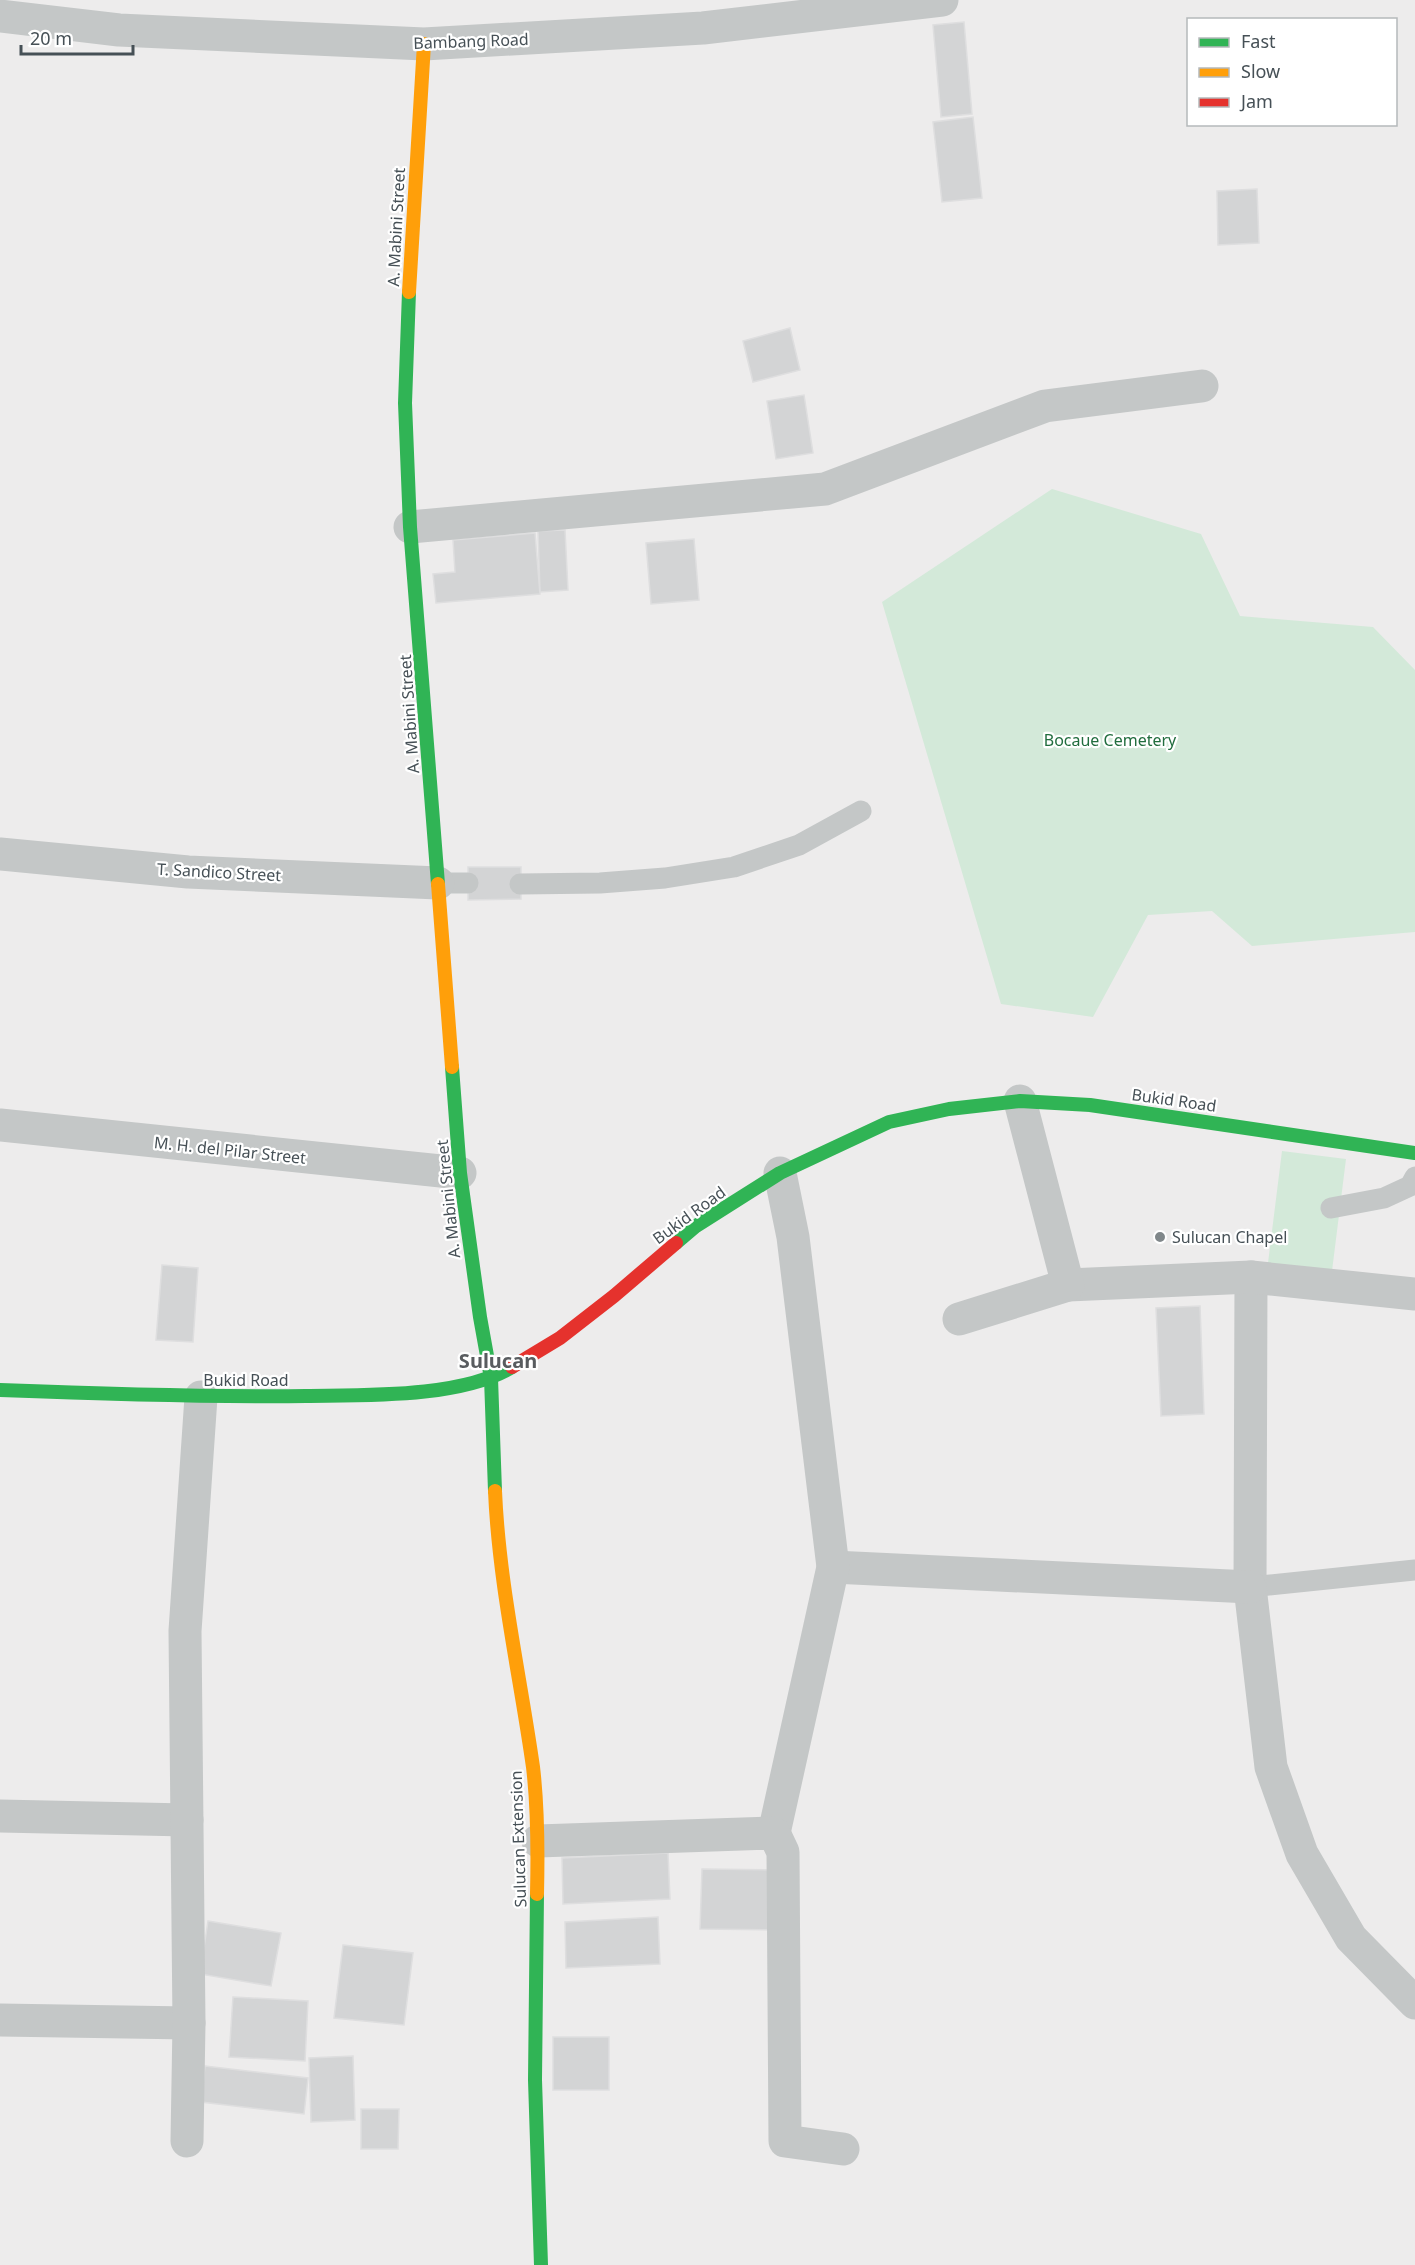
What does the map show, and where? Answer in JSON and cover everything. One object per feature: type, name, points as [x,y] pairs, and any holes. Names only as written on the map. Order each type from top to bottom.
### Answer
[{"type":"street","name":"Bambang Road","points":[[0,16],[119,30],[424,44],[703,28],[942,0]]},
{"type":"street","name":"A. Mabini Street","points":[[424,44],[410,245],[406,381],[411,527],[453,883],[460,1173],[491,1378]]},
{"type":"street","points":[[411,527],[825,489],[1045,406],[1202,386]]},
{"type":"street","name":"T. Sandico Street","points":[[0,854],[188,872],[453,883]]},
{"type":"street","points":[[1020,1101],[1068,1285]]},
{"type":"street","name":"Bukid Road","points":[[0,1390],[201,1397],[373,1395],[461,1387],[491,1378],[560,1338],[614,1296],[696,1226],[780,1173],[889,1122],[949,1109],[1020,1101],[1090,1105],[1415,1152]]},
{"type":"street","name":"M. H. del Pilar Street","points":[[0,1125],[460,1173]]},
{"type":"street","points":[[780,1173],[793,1237],[833,1567],[774,1833],[783,1852],[785,2141],[843,2149]]},
{"type":"street","points":[[1251,1277],[1250,1587],[1271,1767],[1302,1854],[1351,1938],[1415,2003]]},
{"type":"street","points":[[959,1319],[1068,1285],[1251,1277],[1415,1294]]},
{"type":"street","name":"Sulucan Extension","points":[[491,1378],[496,1514],[508,1610],[533,1769],[538,1841],[535,2080],[541,2265]]},
{"type":"street","points":[[187,2141],[189,2024],[185,1631],[201,1397]]},
{"type":"street","points":[[833,1567],[1250,1587]]},
{"type":"street","points":[[0,1816],[187,1820]]},
{"type":"street","points":[[538,1841],[774,1833]]},
{"type":"street","points":[[0,2020],[189,2024]]},
{"type":"lane","points":[[520,884],[665,878],[734,867],[799,844],[861,811]]},
{"type":"lane","points":[[1331,1208],[1384,1198],[1410,1186],[1415,1177]]},
{"type":"lane","points":[[1250,1587],[1415,1570]]},
{"type":"green space","name":"Bocaue Cemetery","points":[[1052,489],[1201,534],[1240,616],[1373,627],[1415,670],[1415,932],[1252,946],[1212,911],[1148,915],[1093,1017],[1001,1004],[882,602]]},
{"type":"green space","points":[[1282,1151],[1346,1159],[1331,1279],[1267,1271]]},
{"type":"building","points":[[964,22],[972,114],[941,117],[933,25]]},
{"type":"building","points":[[973,117],[982,198],[942,202],[933,122]]},
{"type":"building","points":[[1257,189],[1259,243],[1218,245],[1217,191]]},
{"type":"building","points":[[790,328],[800,370],[753,382],[743,341]]},
{"type":"building","points":[[804,395],[813,453],[776,459],[767,401]]},
{"type":"building","points":[[565,530],[568,590],[540,592],[538,531]]},
{"type":"building","points":[[535,533],[540,594],[436,603],[433,574],[455,572],[453,540]]},
{"type":"building","points":[[694,539],[699,600],[651,604],[646,543]]},
{"type":"building","points":[[468,867],[521,867],[521,899],[468,900]]},
{"type":"building","points":[[162,1265],[198,1268],[193,1342],[156,1340]]},
{"type":"building","points":[[1200,1306],[1204,1414],[1161,1416],[1156,1308]]},
{"type":"building","points":[[668,1853],[670,1899],[563,1904],[562,1858]]},
{"type":"building","points":[[702,1869],[776,1870],[775,1930],[700,1929]]},
{"type":"building","points":[[658,1917],[660,1964],[566,1968],[565,1922]]},
{"type":"building","points":[[208,1921],[281,1933],[271,1986],[200,1974]]},
{"type":"building","points":[[343,1945],[413,1953],[404,2025],[334,2018]]},
{"type":"building","points":[[233,1997],[308,2001],[305,2061],[229,2057]]},
{"type":"building","points":[[553,2037],[609,2037],[609,2090],[553,2090]]},
{"type":"building","points":[[353,2056],[355,2120],[311,2122],[309,2058]]},
{"type":"building","points":[[205,2066],[308,2078],[304,2114],[201,2102]]},
{"type":"building","points":[[361,2109],[399,2109],[398,2149],[361,2149]]},
{"type":"traffic: fast","points":[[409,292],[405,403],[410,527],[438,884]]},
{"type":"traffic: fast","points":[[452,1067],[460,1173],[491,1378],[495,1491]]},
{"type":"traffic: fast","points":[[676,1243],[696,1226],[780,1173],[889,1122],[949,1109],[1020,1101],[1090,1105],[1415,1153]]},
{"type":"traffic: fast","points":[[0,1390],[191,1396],[384,1395],[440,1390],[491,1377],[512,1367]]},
{"type":"traffic: fast","points":[[537,1894],[535,2080],[541,2265]]},
{"type":"traffic: slow","points":[[409,292],[424,44]]},
{"type":"traffic: slow","points":[[438,884],[452,1067]]},
{"type":"traffic: slow","points":[[495,1491],[505,1595],[535,1783],[537,1894]]},
{"type":"traffic: jam","points":[[512,1367],[560,1338],[676,1243]]},
{"type":"place","name":"Sulucan Chapel","points":[[1160,1237]]},
{"type":"district","name":"Sulucan","points":[[498,1361]]}]
